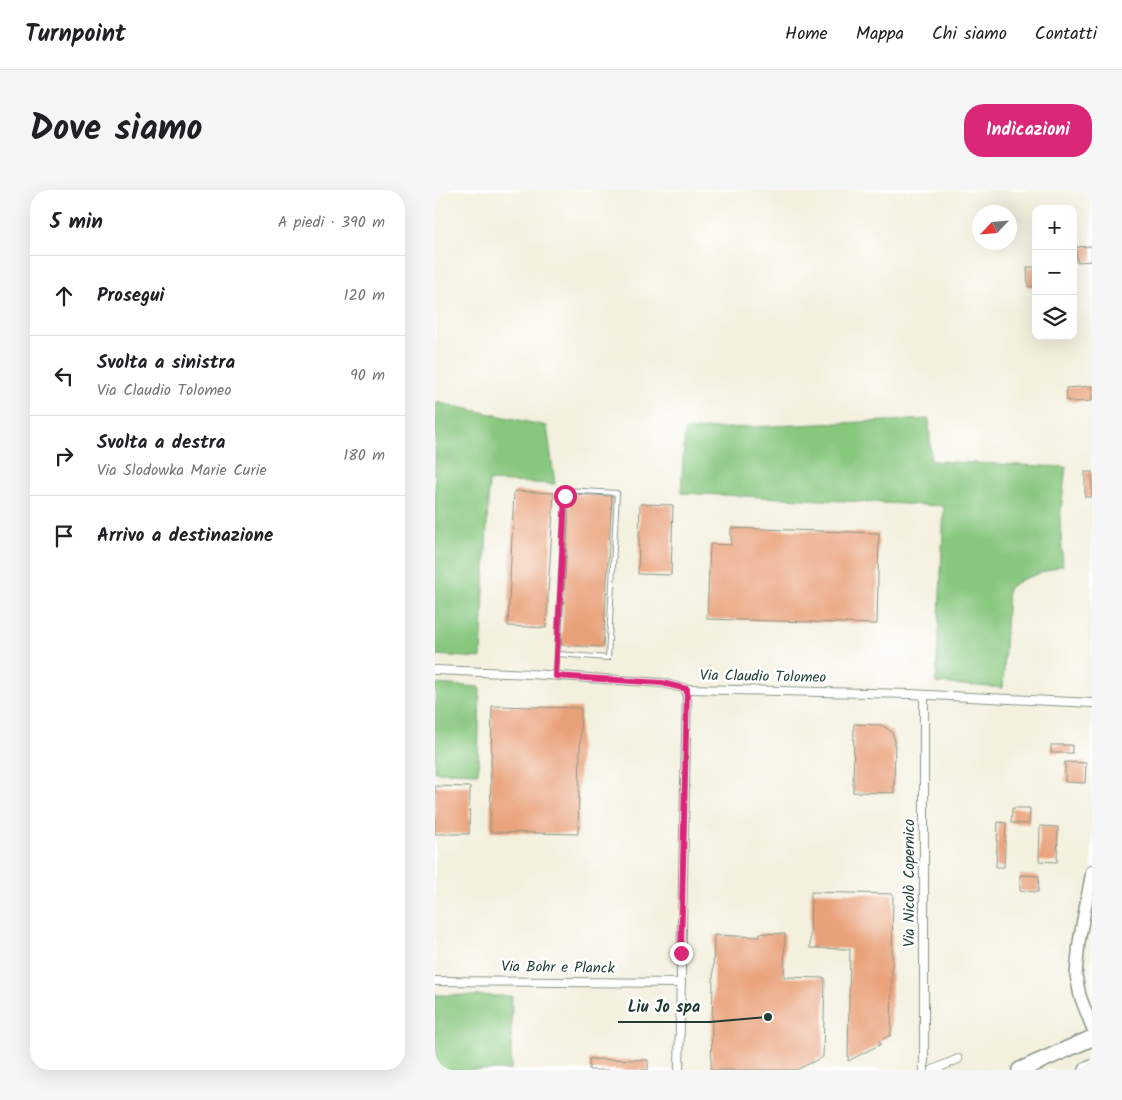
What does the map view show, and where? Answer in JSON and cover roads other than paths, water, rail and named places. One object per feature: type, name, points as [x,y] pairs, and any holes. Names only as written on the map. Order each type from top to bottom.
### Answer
[{"type":"highway","points":[[1020,1070],[1092,1038]]},
{"type":"highway","points":[[1087,1070],[1092,1068]]},
{"type":"street","name":"Via Claudio Tolomeo","points":[[435,670],[662,683],[687,689],[923,695],[1092,703]]},
{"type":"street","points":[[679,1070],[687,689]]},
{"type":"street","name":"Via Nicolò Copernico","points":[[923,695],[924,1070]]},
{"type":"street","points":[[1092,871],[1076,965],[1077,985],[1083,1007],[1092,1027]]},
{"type":"street","name":"Via Bohr e Planck","points":[[435,981],[681,983]]},
{"type":"street","points":[[933,1070],[958,1059]]},
{"type":"lane","points":[[556,676],[566,490],[617,493],[607,658],[558,654]]},
{"type":"place","name":"Liu Jo spa","points":[[768,1017]]}]
